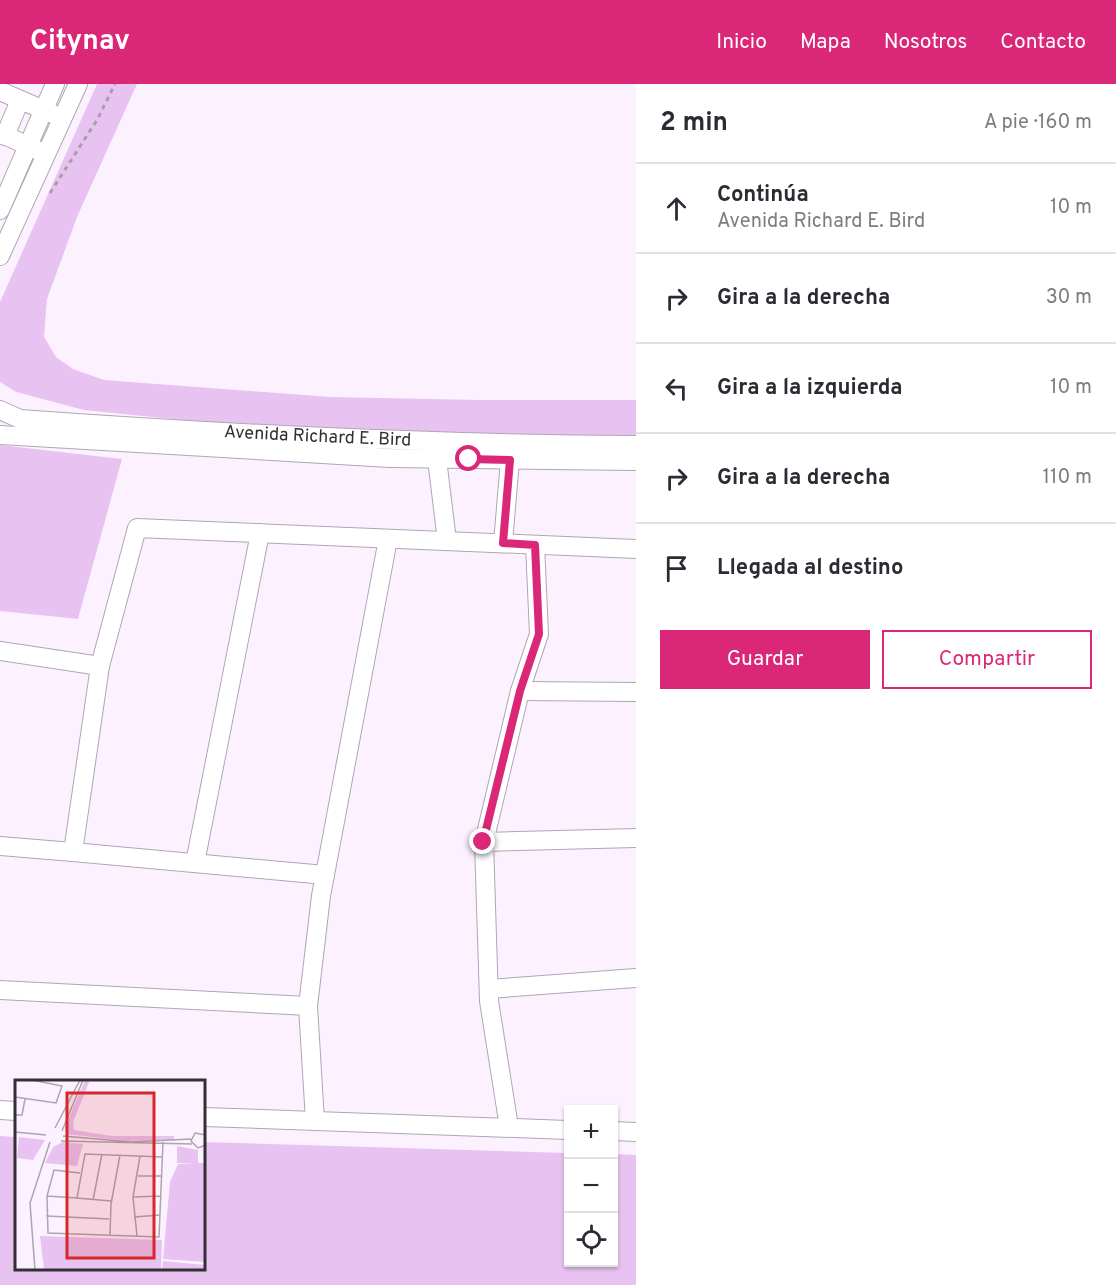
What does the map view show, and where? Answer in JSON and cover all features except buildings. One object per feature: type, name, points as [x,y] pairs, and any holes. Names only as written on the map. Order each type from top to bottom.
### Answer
[{"type":"street","points":[[0,210],[42,109],[55,84]]},
{"type":"street","points":[[0,256],[78,84]]},
{"type":"street","points":[[0,91],[63,118]]},
{"type":"street","points":[[20,100],[2,134],[46,154]]},
{"type":"street","name":"Avenida Richard E. Bird","points":[[0,410],[21,419],[290,437],[470,444],[636,445]]},
{"type":"street","name":"Avenida Richard E. Bird","points":[[0,435],[301,454],[437,459],[636,461]]},
{"type":"street","points":[[437,459],[447,541]]},
{"type":"street","points":[[503,543],[510,460]]},
{"type":"street","points":[[73,852],[100,666],[137,528],[636,549]]},
{"type":"street","points":[[195,863],[260,533]]},
{"type":"street","points":[[315,1121],[308,1006],[325,874],[388,539]]},
{"type":"street","points":[[509,1127],[489,990],[483,842],[520,691],[539,634],[535,545]]},
{"type":"street","points":[[0,651],[100,666]]},
{"type":"street","points":[[520,691],[636,692]]},
{"type":"street","points":[[483,842],[636,838]]},
{"type":"street","points":[[0,846],[325,874]]},
{"type":"street","points":[[489,990],[636,978]]},
{"type":"street","points":[[0,990],[308,1006]]},
{"type":"street","points":[[0,1110],[15,1111]]},
{"type":"street","points":[[206,1117],[564,1130]]},
{"type":"street","points":[[618,1131],[636,1132]]},
{"type":"path","points":[[45,200],[97,120],[115,84]]},
{"type":"shaded area","points":[[97,84],[137,84],[77,217],[47,299],[44,337],[56,357],[73,369],[104,380],[331,397],[636,400],[636,436],[431,433],[192,421],[84,410],[16,392],[0,382],[0,302]]},
{"type":"shaded area","points":[[0,445],[122,459],[78,619],[0,611]]},
{"type":"shaded area","points":[[0,1136],[15,1137],[15,1270],[206,1270],[206,1142],[564,1153],[564,1267],[618,1267],[618,1154],[636,1155],[636,1285],[0,1285]]},
{"type":"route","points":[[469,459],[510,460],[503,543],[535,545],[539,634],[520,691],[483,842]]}]
